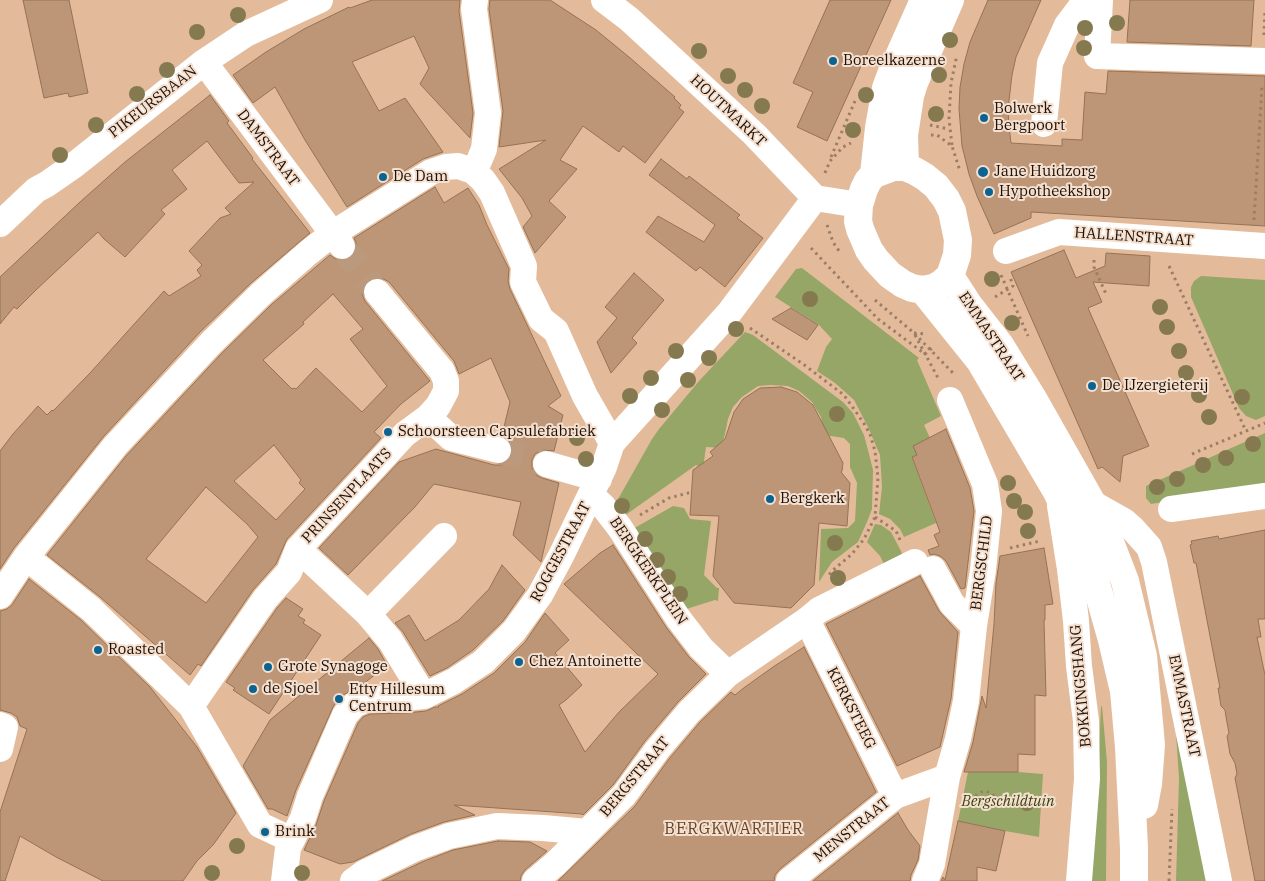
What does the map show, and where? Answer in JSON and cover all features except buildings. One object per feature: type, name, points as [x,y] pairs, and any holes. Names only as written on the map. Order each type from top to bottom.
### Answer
[{"type":"main road","points":[[874,174],[886,88],[924,0]]},
{"type":"main road","points":[[905,167],[904,135],[910,96],[920,68],[950,0]]},
{"type":"main road","points":[[893,167],[905,167],[916,171],[936,186],[946,199],[952,211],[958,240],[957,255],[950,276],[941,284],[923,290],[912,288],[890,276],[876,260],[865,242],[858,221],[859,205],[864,189],[874,174],[893,167]]},
{"type":"main road","name":"EMMASTRAAT","points":[[950,276],[968,304],[1000,345],[1032,397],[1092,503],[1125,581],[1143,656],[1151,745],[1148,784],[1134,848]]},
{"type":"main road","name":"EMMASTRAAT","points":[[923,290],[980,361],[1057,492],[1077,534],[1095,580],[1124,691],[1129,747],[1134,881]]},
{"type":"street","name":"PIKEURSBAAN","points":[[0,224],[36,190],[48,184],[72,166],[204,62],[246,34],[320,0]]},
{"type":"street","points":[[473,172],[480,161],[484,149],[488,113],[474,9],[475,0]]},
{"type":"street","name":"HOUTMARKT","points":[[604,0],[629,19],[754,134],[815,198]]},
{"type":"street","points":[[1044,124],[1050,63],[1067,25],[1086,0]]},
{"type":"street","points":[[1100,0],[1097,56],[1264,72]]},
{"type":"street","name":"DAMSTRAAT","points":[[204,62],[337,240]]},
{"type":"street","points":[[0,596],[26,556],[115,446],[211,343],[261,294],[309,252],[337,240],[431,172],[446,167],[458,166],[473,172],[483,180],[492,193],[524,266],[523,282],[541,319],[556,331],[585,396],[612,443]]},
{"type":"street","points":[[546,464],[595,487],[612,443],[729,313],[815,198],[859,205]]},
{"type":"street","name":"HALLENSTRAAT","points":[[1006,251],[1059,232],[1265,246]]},
{"type":"street","name":"PRINSENPLAATS","points":[[191,706],[265,599],[289,572],[298,548],[405,434],[428,417],[438,406],[446,391],[446,381],[442,371],[377,292]]},
{"type":"street","name":"BERGSCHILD","points":[[925,881],[932,864],[946,785],[966,701],[989,511],[985,484],[950,400]]},
{"type":"street","points":[[428,417],[451,438],[498,450]]},
{"type":"street","name":"BERGKERKPLEIN","points":[[595,487],[603,506],[620,528],[678,618],[701,648],[728,674]]},
{"type":"street","name":"ROGGESTRAAT","points":[[292,840],[303,818],[310,796],[345,715],[354,705],[367,699],[424,696],[454,681],[482,662],[514,631],[540,595],[595,487]]},
{"type":"street","name":"BOKKINGSHANG","points":[[1057,492],[1070,569],[1086,721],[1087,780],[1079,881]]},
{"type":"street","points":[[1172,509],[1265,496]]},
{"type":"street","name":"EMMASTRAAT","points":[[1092,503],[1124,521],[1149,547],[1154,562],[1219,881]]},
{"type":"street","points":[[1095,580],[1110,542],[1121,536],[1139,535]]},
{"type":"street","points":[[368,614],[444,536]]},
{"type":"street","points":[[298,548],[368,614],[390,640],[424,696]]},
{"type":"street","points":[[26,556],[91,609],[191,706],[260,825],[292,840],[288,848],[284,881]]},
{"type":"street","points":[[728,674],[813,615],[920,565],[952,604],[974,626]]},
{"type":"street","name":"KERKSTEEG","points":[[813,615],[895,796]]},
{"type":"street","points":[[1079,666],[1094,647],[1112,640]]},
{"type":"street","name":"EMMASTRAAT","points":[[1112,640],[1129,645],[1143,656]]},
{"type":"street","name":"BERGSTRAAT","points":[[535,881],[555,864],[624,794],[689,712],[728,674]]},
{"type":"street","points":[[0,725],[5,727],[0,749]]},
{"type":"street","name":"MENSTRAAT","points":[[789,881],[895,796],[946,785]]},
{"type":"street","points":[[353,881],[364,873],[416,848],[449,836],[497,826],[587,832]]},
{"type":"path","points":[[952,146],[948,119],[950,83],[957,54]]},
{"type":"path","points":[[1254,214],[1264,72]]},
{"type":"path","points":[[1094,235],[1094,267],[1106,294]]},
{"type":"path","points":[[1157,239],[1246,431]]},
{"type":"path","points":[[750,328],[844,395],[870,434],[875,450],[878,478],[875,517],[864,539],[852,554],[832,571],[813,615]]},
{"type":"path","points":[[914,333],[950,400]]},
{"type":"path","points":[[1192,454],[1265,423]]},
{"type":"path","points":[[657,505],[668,498],[692,492]]},
{"type":"path","points":[[875,517],[896,531],[920,565]]},
{"type":"path","points":[[985,554],[1046,540]]},
{"type":"path","points":[[946,785],[973,797],[986,791],[999,799],[1019,803]]},
{"type":"green space","points":[[802,268],[919,358],[917,360],[941,416],[924,425],[930,438],[917,455],[912,458],[936,523],[904,537],[900,529],[890,519],[879,514],[882,487],[880,455],[868,427],[854,400],[835,383],[817,371],[826,347],[832,339],[819,325],[775,297],[796,269]]},
{"type":"green space","points":[[1201,276],[1265,280],[1265,416],[1256,420],[1246,416],[1239,408],[1191,297],[1191,287],[1194,281]]},
{"type":"green space","points":[[745,332],[753,335],[843,402],[853,413],[864,435],[873,470],[872,509],[858,542],[832,562],[819,582],[821,529],[848,528],[855,521],[857,483],[850,467],[850,444],[844,438],[824,435],[821,417],[812,402],[799,391],[788,386],[758,386],[742,397],[733,407],[728,419],[722,448],[706,447],[703,469],[696,465],[620,519],[613,508],[659,429],[699,381]]},
{"type":"green space","points":[[1265,433],[1265,485],[1151,504],[1146,498],[1146,486]]},
{"type":"green space","points":[[673,506],[684,508],[690,519],[711,521],[704,575],[719,588],[718,601],[715,600],[683,610],[631,530]]},
{"type":"green space","points":[[875,524],[881,525],[891,532],[904,561],[887,570],[880,556],[867,542]]},
{"type":"green space","points":[[1101,707],[1107,762],[1106,881],[1090,881]]},
{"type":"green space","points":[[1176,734],[1210,881],[1176,881],[1179,778]]},
{"type":"green space","name":"Bergschildtuin","points":[[968,772],[1043,774],[1039,837],[958,821]]},
{"type":"tunnel","points":[[342,246],[377,292]]},
{"type":"tunnel","points":[[498,450],[546,464]]},
{"type":"place","name":"Boreelkazerne","points":[[833,61]]},
{"type":"place","name":"Bolwerk Bergpoort","points":[[984,118]]},
{"type":"place","name":"Jane Huidzorg","points":[[983,172]]},
{"type":"place","name":"De Dam","points":[[383,177]]},
{"type":"place","name":"Hypotheekshop","points":[[989,192]]},
{"type":"place","name":"De IJzergieterij","points":[[1092,386]]},
{"type":"place","name":"Schoorsteen Capsulefabriek","points":[[388,432]]},
{"type":"place","name":"Bergkerk","points":[[770,499]]},
{"type":"place","name":"Roasted","points":[[98,650]]},
{"type":"place","name":"Chez Antoinette","points":[[519,662]]},
{"type":"place","name":"Grote Synagoge","points":[[268,667]]},
{"type":"place","name":"de Sjoel","points":[[253,689]]},
{"type":"place","name":"Etty Hillesum Centrum","points":[[339,699]]},
{"type":"place","name":"Brink","points":[[265,832]]},
{"type":"district","name":"BERGKWARTIER","points":[[734,829]]}]
